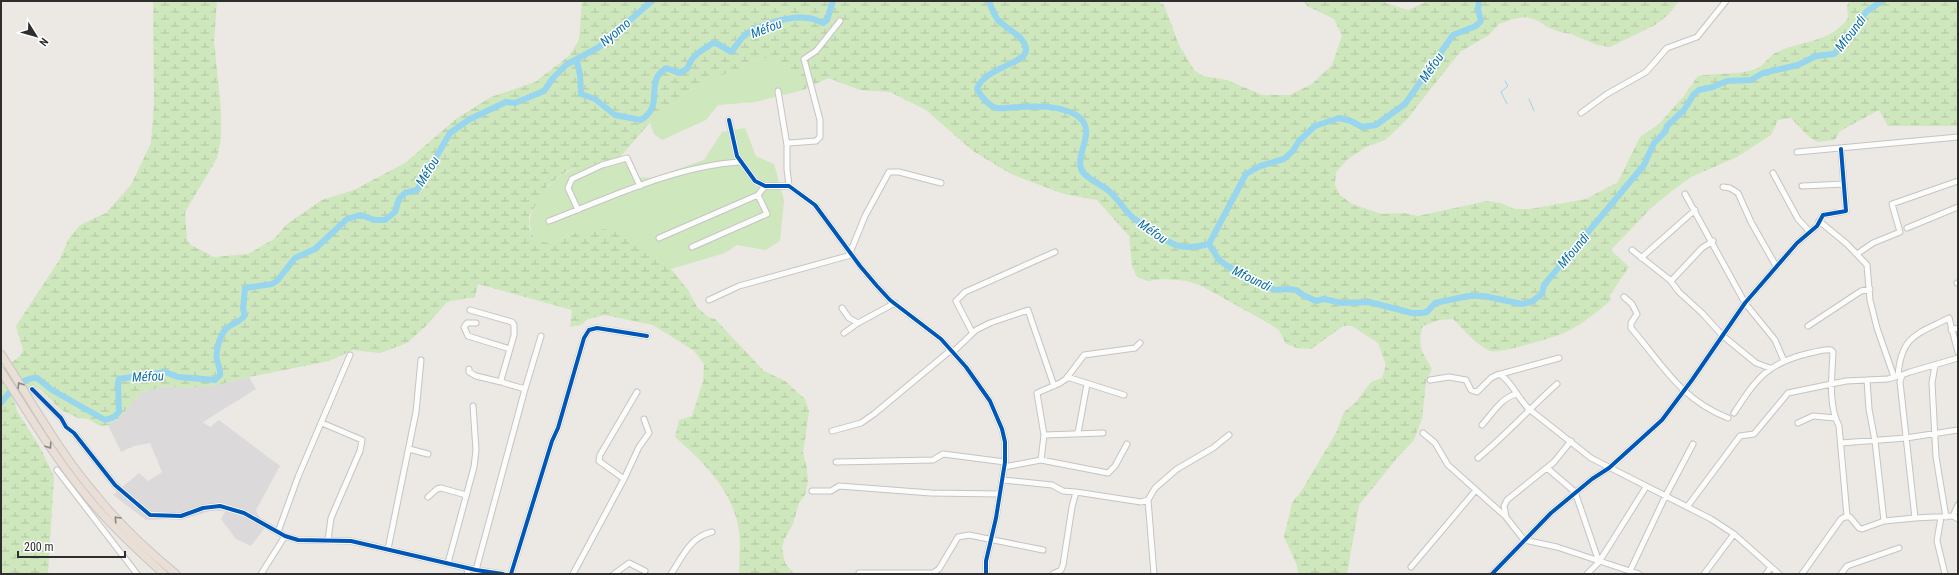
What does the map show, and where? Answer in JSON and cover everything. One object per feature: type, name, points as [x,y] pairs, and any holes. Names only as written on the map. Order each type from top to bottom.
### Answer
[{"type":"highway","points":[[1,354],[70,462],[96,496],[148,550],[176,574]]},
{"type":"highway","points":[[1,371],[49,446],[85,495],[113,526],[164,574]]},
{"type":"street","points":[[1581,113],[1608,94],[1646,72],[1666,48],[1697,37],[1726,1]]},
{"type":"street","points":[[787,145],[790,143],[816,141],[820,137],[820,120],[804,59],[816,51],[840,21]]},
{"type":"street","points":[[778,91],[787,145],[787,170],[789,186]]},
{"type":"street","points":[[729,120],[737,156],[755,181],[765,186],[789,186],[815,205],[850,254],[877,286],[895,303],[941,339],[966,367],[990,401],[1002,429],[1005,442],[1005,465],[985,566],[986,574]]},
{"type":"street","points":[[1797,152],[1958,138]]},
{"type":"street","points":[[1492,574],[1524,540],[1575,493],[1609,468],[1652,430],[1683,392],[1745,303],[1776,266],[1797,243],[1810,232],[1823,215],[1846,211],[1841,149]]},
{"type":"street","points":[[578,210],[568,188],[572,179],[602,165],[627,158],[640,186]]},
{"type":"street","points":[[549,222],[640,186],[714,164],[740,162]]},
{"type":"street","points":[[850,254],[865,216],[889,172],[900,172],[941,183]]},
{"type":"street","points":[[1773,173],[1798,219],[1810,232]]},
{"type":"street","points":[[1857,254],[1873,243],[1900,232],[1892,204],[1958,181]]},
{"type":"street","points":[[1802,186],[1844,184]]},
{"type":"street","points":[[659,238],[758,195],[765,186]]},
{"type":"street","points":[[1723,187],[1730,188],[1738,193],[1751,222],[1776,266]]},
{"type":"street","points":[[1685,194],[1713,241],[1745,303],[1775,340],[1784,361]]},
{"type":"street","points":[[692,247],[767,214],[758,195]]},
{"type":"street","points":[[1907,228],[1958,207]]},
{"type":"street","points":[[1641,258],[1695,210]]},
{"type":"street","points":[[1819,221],[1857,254],[1867,265],[1870,300],[1877,328],[1900,382],[1916,518]]},
{"type":"street","points":[[1671,282],[1702,248],[1713,241]]},
{"type":"street","points":[[1632,250],[1671,282],[1722,336],[1756,363],[1770,368]]},
{"type":"street","points":[[972,332],[956,301],[965,292],[1055,252]]},
{"type":"street","points":[[709,300],[739,286],[850,254]]},
{"type":"street","points":[[1808,326],[1861,291],[1870,289]]},
{"type":"street","points":[[1624,297],[1637,310],[1637,314],[1631,323],[1631,328],[1683,392],[1712,412],[1728,418]]},
{"type":"street","points":[[844,333],[858,323],[895,303]]},
{"type":"street","points":[[842,308],[849,318],[858,323]]},
{"type":"street","points":[[470,310],[512,322],[515,329],[501,382]]},
{"type":"street","points":[[832,431],[861,423],[874,414],[952,351],[972,332],[990,322],[1028,310],[1054,386]]},
{"type":"street","points":[[1898,376],[1899,364],[1905,347],[1914,335],[1949,318],[1958,352]]},
{"type":"street","points":[[476,323],[467,323],[464,327],[468,336],[510,349]]},
{"type":"street","points":[[511,574],[552,441],[558,428],[584,338],[589,330],[597,328],[647,336]]},
{"type":"street","points":[[1951,330],[1958,328]]},
{"type":"street","points":[[476,570],[525,389],[541,336]]},
{"type":"street","points":[[1041,460],[1044,435],[1037,394],[1039,391],[1060,383],[1067,377],[1084,355],[1135,348],[1140,343]]},
{"type":"street","points":[[1734,413],[1749,390],[1770,368],[1797,356],[1831,350],[1833,352],[1831,383],[1835,418],[1839,426],[1847,516],[1862,529],[1884,521],[1916,518],[1956,518],[1958,505]]},
{"type":"street","points":[[278,532],[298,477],[350,355]]},
{"type":"street","points":[[1430,380],[1460,377],[1466,380],[1471,390],[1476,392],[1491,378],[1506,372],[1559,358]]},
{"type":"street","points":[[1688,507],[1740,436],[1754,434],[1788,393],[1831,383],[1898,376],[1958,358]]},
{"type":"street","points":[[388,549],[416,412],[421,360]]},
{"type":"street","points":[[1935,365],[1932,383],[1936,457],[1943,517],[1937,541],[1946,574]]},
{"type":"street","points":[[469,369],[469,372],[476,376],[525,389]]},
{"type":"street","points":[[1501,375],[1506,378],[1516,394],[1529,409],[1592,458],[1665,497],[1711,519],[1734,534],[1779,574]]},
{"type":"street","points":[[1067,377],[1124,395]]},
{"type":"street","points":[[1867,380],[1869,409],[1876,441],[1884,521]]},
{"type":"street","points":[[1078,433],[1087,384]]},
{"type":"street","points":[[1478,458],[1510,431],[1529,409],[1557,384]]},
{"type":"street","points":[[32,388],[74,433],[115,485],[150,515],[181,516],[203,508],[220,506],[244,513],[285,536],[298,540],[310,542],[328,540],[351,541],[476,570],[503,574]]},
{"type":"street","points":[[624,479],[599,461],[600,455],[638,392]]},
{"type":"street","points":[[1482,425],[1499,404],[1507,397],[1516,394]]},
{"type":"street","points":[[448,563],[474,467],[476,450],[473,406]]},
{"type":"street","points":[[1798,423],[1813,416],[1835,418]]},
{"type":"street","points":[[573,574],[624,479],[639,447],[649,433],[644,419]]},
{"type":"street","points":[[322,423],[360,437],[362,440],[360,450],[331,518],[328,540]]},
{"type":"street","points":[[1841,443],[1906,438],[1958,430]]},
{"type":"street","points":[[1044,435],[1103,433]]},
{"type":"street","points":[[1423,433],[1435,443],[1448,465],[1506,517],[1524,540],[1557,547],[1639,574]]},
{"type":"street","points":[[1154,574],[1148,500],[1156,488],[1177,469],[1213,448],[1229,435]]},
{"type":"street","points":[[1506,517],[1504,506],[1507,500],[1547,468],[1571,441]]},
{"type":"street","points":[[836,462],[933,460],[942,454],[1005,465],[1041,460],[1108,473],[1127,444]]},
{"type":"street","points":[[1630,571],[1665,497],[1693,444]]},
{"type":"street","points":[[408,449],[428,454]]},
{"type":"street","points":[[1547,468],[1575,493],[1599,562]]},
{"type":"street","points":[[57,470],[137,574]]},
{"type":"street","points":[[1003,480],[1052,485],[1063,491],[1141,502],[1148,500]]},
{"type":"street","points":[[812,491],[831,491],[839,486],[931,493],[1000,494]]},
{"type":"street","points":[[1587,574],[1599,562],[1646,487]]},
{"type":"street","points":[[428,497],[437,489],[441,488],[466,495]]},
{"type":"street","points":[[1411,567],[1476,490]]},
{"type":"street","points":[[1053,574],[1061,570],[1063,565],[1072,507],[1076,492]]},
{"type":"street","points":[[1802,574],[1841,519],[1847,516]]},
{"type":"street","points":[[671,574],[695,540],[701,534],[712,532]]},
{"type":"street","points":[[1704,574],[1734,534]]},
{"type":"street","points":[[859,573],[933,573],[939,569],[958,537],[970,535],[1043,550]]},
{"type":"street","points":[[260,574],[285,536]]},
{"type":"street","points":[[1841,574],[1847,566],[1899,548]]},
{"type":"street","points":[[614,574],[629,563],[645,571]]},
{"type":"street","points":[[1766,574],[1771,567]]},
{"type":"street","points":[[467,574],[469,568]]},
{"type":"shaded area","points":[[249,377],[256,389],[203,422],[210,427],[219,420],[280,466],[256,510],[264,529],[251,546],[236,539],[221,519],[225,511],[210,511],[188,518],[146,520],[113,495],[139,473],[148,481],[162,472],[150,443],[134,446],[121,452],[108,425],[118,419],[142,392],[168,386],[184,388],[218,385]]},
{"type":"green space","points":[[153,1],[217,1],[214,41],[221,110],[221,139],[217,158],[185,212],[187,240],[191,245],[214,257],[248,254],[274,239],[287,224],[322,200],[354,190],[405,163],[456,119],[491,97],[535,82],[569,56],[579,40],[582,1],[1156,1],[1164,5],[1179,45],[1194,70],[1203,76],[1227,80],[1262,95],[1290,95],[1312,84],[1332,65],[1342,36],[1334,19],[1307,6],[1304,1],[1384,1],[1408,10],[1428,1],[1679,1],[1668,15],[1655,25],[1610,47],[1597,45],[1571,34],[1560,32],[1547,27],[1539,21],[1526,17],[1513,19],[1499,24],[1489,35],[1460,52],[1407,119],[1395,131],[1385,140],[1366,147],[1348,159],[1336,172],[1335,185],[1340,195],[1352,204],[1382,214],[1404,213],[1418,216],[1487,201],[1501,203],[1514,209],[1530,209],[1586,199],[1618,182],[1640,137],[1659,124],[1683,97],[1698,76],[1739,73],[1757,69],[1777,52],[1833,33],[1848,18],[1847,6],[1849,1],[1958,1],[1958,126],[1888,126],[1879,110],[1840,131],[1835,140],[1817,142],[1807,135],[1791,118],[1778,120],[1771,135],[1737,157],[1691,177],[1652,207],[1611,250],[1629,267],[1610,295],[1611,300],[1590,318],[1572,329],[1540,341],[1515,348],[1490,351],[1479,345],[1453,319],[1439,320],[1423,326],[1420,344],[1432,369],[1426,381],[1422,419],[1414,440],[1397,458],[1359,505],[1347,574],[1299,574],[1296,563],[1284,537],[1292,503],[1302,490],[1336,433],[1344,412],[1355,403],[1371,382],[1382,378],[1386,365],[1378,343],[1352,326],[1343,326],[1311,349],[1297,348],[1286,344],[1279,330],[1202,286],[1187,281],[1164,279],[1148,281],[1137,277],[1132,266],[1129,236],[1097,200],[1064,194],[1011,174],[973,151],[926,110],[890,92],[860,90],[828,78],[803,90],[790,66],[767,58],[753,60],[731,73],[718,76],[699,87],[689,90],[677,102],[662,109],[620,157],[567,171],[548,185],[529,216],[529,227],[535,241],[551,243],[579,231],[605,229],[629,237],[671,269],[688,290],[697,307],[708,317],[715,319],[764,371],[785,381],[805,399],[809,411],[803,453],[807,468],[808,481],[805,495],[799,503],[793,524],[784,540],[782,548],[785,563],[794,574],[739,574],[739,531],[736,516],[731,503],[716,478],[675,437],[679,420],[692,416],[703,381],[704,364],[694,351],[653,325],[605,315],[588,319],[581,325],[570,327],[572,310],[478,284],[475,298],[447,302],[427,325],[407,343],[380,353],[353,350],[329,361],[249,377],[218,385],[184,388],[168,386],[142,392],[118,419],[108,425],[100,426],[88,419],[78,418],[61,410],[43,392],[33,385],[13,397],[17,411],[41,449],[54,477],[48,574],[1,574],[1,371],[20,356],[23,350],[16,326],[60,259],[68,240],[80,225],[106,213],[131,185],[151,143],[154,104]]},
{"type":"green space","points":[[767,58],[790,66],[803,90],[755,102],[718,105],[706,120],[662,140],[654,134],[650,123],[655,115],[662,109],[677,102],[689,90],[699,87],[718,76],[731,73],[753,60]]},
{"type":"green space","points":[[745,128],[756,156],[774,164],[784,200],[780,241],[766,250],[737,245],[725,253],[671,269],[650,254],[579,231],[551,243],[535,241],[530,224],[532,211],[545,189],[563,174],[584,166],[620,157],[629,162],[638,177],[652,178],[704,160],[722,132]]},
{"type":"waterway","name":"Méfou","points":[[1,403],[16,386],[31,378],[37,378],[52,390],[105,420],[114,417],[119,412],[119,379],[165,372],[178,377],[215,380],[220,375],[217,362],[217,349],[221,336],[227,328],[241,320],[245,315],[243,309],[245,288],[272,284],[277,281],[295,258],[315,249],[347,219],[360,215],[375,220],[385,220],[395,212],[399,199],[405,193],[417,190],[450,133],[470,119],[506,102],[515,103],[544,91],[553,78],[566,65],[599,47],[652,1]]},
{"type":"waterway","name":"Méfou","points":[[577,61],[580,75],[581,94],[595,99],[615,115],[641,120],[648,114],[652,107],[656,80],[659,74],[666,68],[679,73],[687,69],[692,59],[713,43],[718,44],[731,52],[743,37],[756,29],[774,22],[801,17],[812,18],[823,23],[827,20],[833,1]]},
{"type":"waterway","name":"Méfou","points":[[989,1],[998,20],[1020,37],[1026,51],[1019,59],[995,71],[981,82],[977,89],[982,97],[987,103],[996,108],[1031,106],[1047,107],[1062,109],[1076,115],[1083,121],[1086,128],[1085,142],[1080,164],[1082,171],[1109,191],[1131,216],[1165,240],[1184,247],[1209,244],[1246,174],[1260,166],[1284,159],[1293,151],[1299,141],[1315,126],[1339,118],[1351,121],[1362,127],[1376,125],[1405,104],[1453,35],[1476,26],[1481,21],[1478,9],[1479,1]]},
{"type":"waterway","name":"Mfoundi","points":[[1209,244],[1219,260],[1235,271],[1275,290],[1296,290],[1316,301],[1324,299],[1342,303],[1369,302],[1412,313],[1427,312],[1435,303],[1468,296],[1484,296],[1522,304],[1531,302],[1542,294],[1544,285],[1644,165],[1654,143],[1665,132],[1667,126],[1684,110],[1694,94],[1699,90],[1713,87],[1727,81],[1751,80],[1763,73],[1798,65],[1816,56],[1834,54],[1867,11],[1882,1]]},
{"type":"waterway","points":[[1505,81],[1508,86],[1501,92],[1507,104]]},
{"type":"waterway","points":[[1529,99],[1534,111]]},
{"type":"cycle path","points":[[729,120],[737,156],[755,181],[765,186],[789,186],[815,205],[860,266],[877,286],[890,300],[941,339],[966,367],[990,401],[1002,429],[1005,442],[1005,462],[996,518],[986,561],[986,574]]},
{"type":"cycle path","points":[[1492,574],[1551,513],[1592,479],[1609,468],[1662,420],[1692,380],[1745,303],[1797,243],[1817,226],[1823,215],[1846,211],[1841,149]]},
{"type":"cycle path","points":[[511,574],[552,441],[558,428],[584,338],[589,330],[597,328],[647,336]]},
{"type":"cycle path","points":[[32,389],[61,418],[66,427],[74,433],[115,485],[150,515],[181,516],[203,508],[220,506],[244,513],[285,536],[298,540],[351,541],[476,570],[503,574]]},
{"type":"water label","name":"Nyomo","points":[[615,32]]}]
